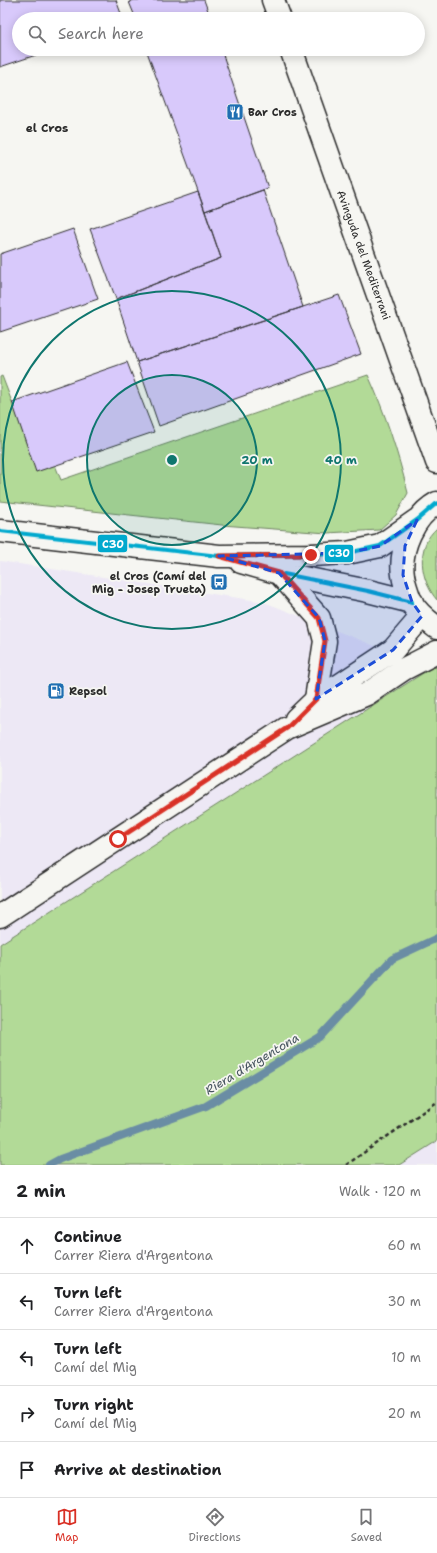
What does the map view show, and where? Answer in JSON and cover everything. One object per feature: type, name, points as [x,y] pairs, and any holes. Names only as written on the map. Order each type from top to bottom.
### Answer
[{"type":"street","points":[[273,0],[277,12]]},
{"type":"street","name":"Avinguda del Mediterrani","points":[[292,56],[437,462]]},
{"type":"street","points":[[0,531],[219,556],[347,553],[380,546],[417,520],[437,503]]},
{"type":"street","points":[[417,520],[405,546],[403,575],[424,616]]},
{"type":"street","points":[[219,556],[279,573],[368,591],[424,616]]},
{"type":"street","points":[[279,573],[319,618],[325,641],[316,699]]},
{"type":"street","points":[[287,728],[316,699],[393,650],[424,616]]},
{"type":"street","points":[[0,916],[287,728],[367,694],[404,669],[437,652]]},
{"type":"path","points":[[346,1165],[437,1102]]},
{"type":"highlighted area","points":[[417,520],[405,546],[403,575],[412,602],[422,616],[393,650],[316,699],[325,641],[319,618],[279,573],[219,556],[347,553],[380,546]]},
{"type":"shaded area","points":[[0,561],[264,602],[431,668],[0,944]]},
{"type":"shaded area","points":[[437,1141],[437,1165],[399,1165]]},
{"type":"green space","points":[[368,375],[391,433],[408,493],[396,515],[379,530],[327,533],[222,525],[0,501],[0,377],[2,376],[12,402],[55,465],[61,480]]},
{"type":"green space","points":[[437,528],[437,600],[427,583],[422,564],[425,544]]},
{"type":"green space","points":[[437,667],[437,1141],[399,1165],[0,1165],[0,944],[431,668]]},
{"type":"building","points":[[0,0],[116,0],[120,12],[12,12],[12,56],[33,56],[0,67]]},
{"type":"building","points":[[134,0],[204,0],[208,12],[133,12],[129,2]]},
{"type":"building","points":[[149,56],[223,56],[268,188],[205,211]]},
{"type":"building","points":[[263,190],[303,307],[137,362],[116,299],[221,258],[205,211]]},
{"type":"building","points":[[198,192],[221,258],[116,299],[90,229]]},
{"type":"building","points":[[73,229],[98,299],[0,332],[0,254]]},
{"type":"building","points":[[339,295],[361,354],[159,426],[137,362]]},
{"type":"building","points":[[127,362],[154,432],[36,472],[12,402]]},
{"type":"waterway","name":"Riera d'Argentona","points":[[49,1165],[60,1159],[206,1106],[320,1037],[392,959],[437,938]]},
{"type":"transit line","name":"C30","points":[[0,531],[219,556],[347,553],[380,546],[417,520],[437,503]]},
{"type":"transit line","name":"C30","points":[[284,574],[368,591],[412,602]]},
{"type":"place","name":"Bar Cros","points":[[235,112]]},
{"type":"place","name":"el Cros (Camí del Mig - Josep Trueta)","points":[[219,582]]},
{"type":"place","name":"Repsol","points":[[56,691]]},
{"type":"district","name":"el Cros","points":[[47,128]]},
{"type":"route","points":[[118,839],[287,728],[316,699],[325,641],[319,618],[279,573],[219,556],[311,555]]}]
